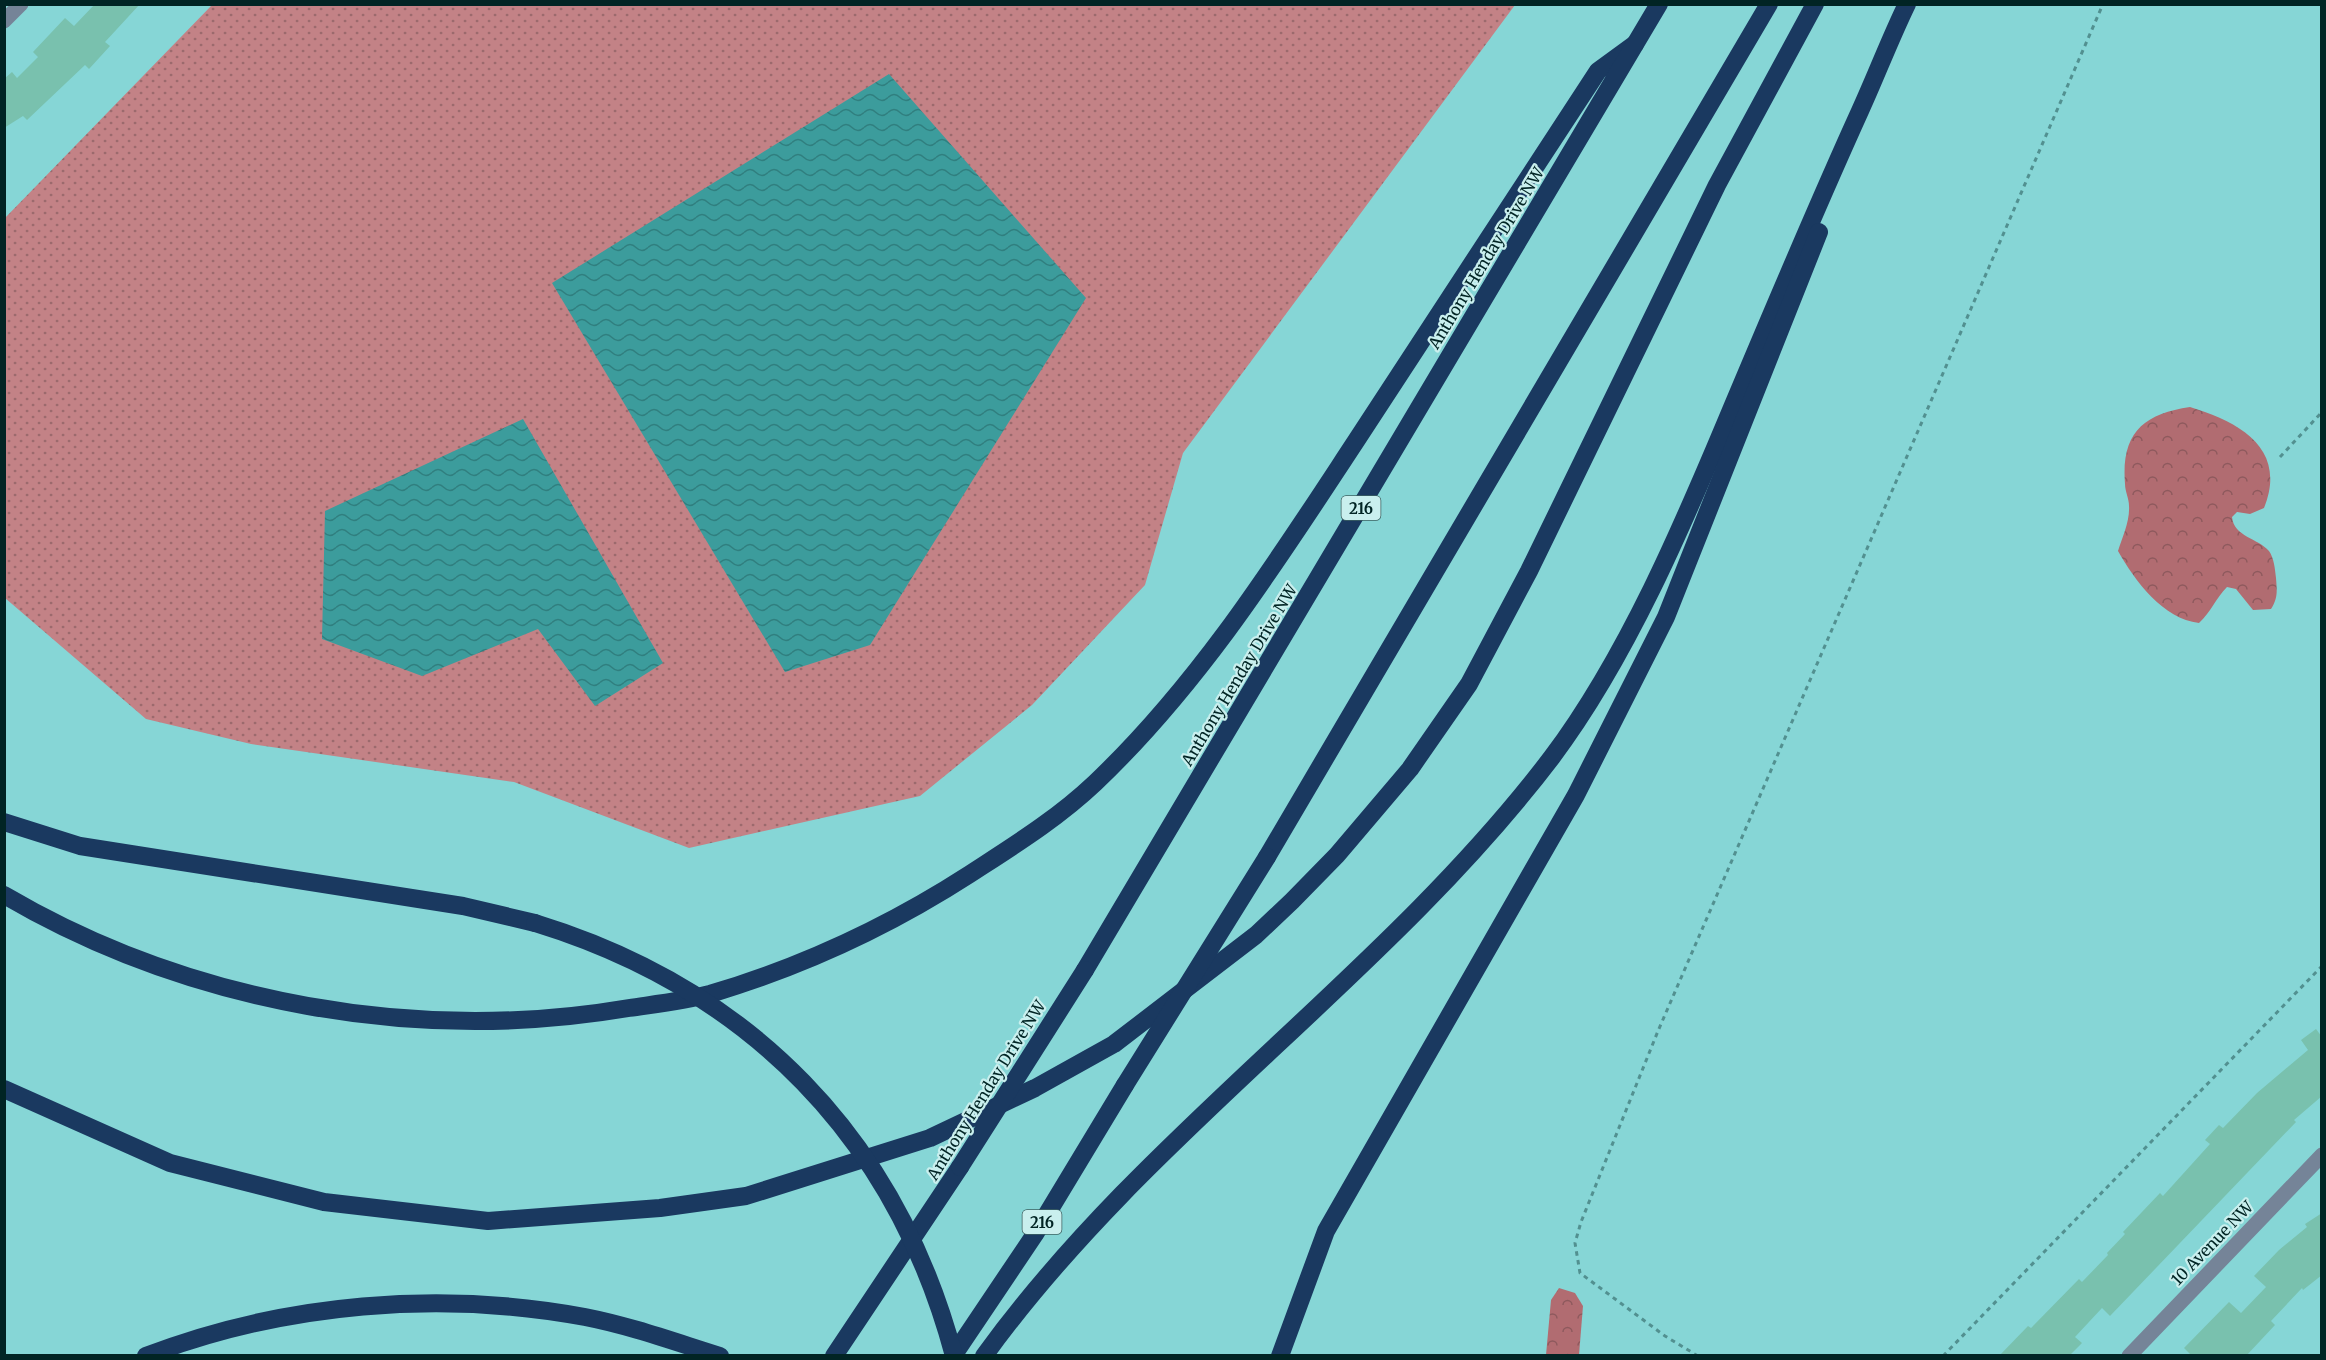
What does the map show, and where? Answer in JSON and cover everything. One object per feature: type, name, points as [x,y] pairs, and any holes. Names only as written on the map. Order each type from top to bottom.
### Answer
[{"type":"highway","name":"Anthony Henday Drive NW","points":[[834,1356],[960,1167],[1085,970],[1659,4]]},
{"type":"highway","name":"216","points":[[953,1356],[1035,1234],[1267,857],[1769,4]]},
{"type":"highway","points":[[4,1089],[170,1163],[324,1202],[488,1221],[660,1208],[757,1193],[930,1138],[1035,1088],[1114,1044],[1256,935],[1292,901],[1337,855],[1410,769],[1469,684],[1529,571],[1717,185],[1815,4]]},
{"type":"highway","points":[[984,1356],[1021,1305],[1164,1152],[1417,911],[1492,833],[1555,754],[1600,682],[1654,585],[1701,483],[1817,204],[1907,4]]},
{"type":"highway","points":[[4,895],[59,925],[123,953],[268,999],[333,1010],[442,1020],[586,1016],[706,995],[768,974],[874,930],[946,890],[1031,835],[1093,785],[1155,720],[1201,667],[1290,541],[1598,71],[1635,44]]},
{"type":"highway","points":[[1280,1356],[1326,1231],[1576,795],[1666,617],[1826,212],[1861,108]]},
{"type":"highway","points":[[4,822],[80,846],[463,906],[535,923],[606,948],[671,980],[734,1021],[809,1087],[848,1132],[880,1178],[901,1216],[922,1261],[953,1356]]},
{"type":"highway","points":[[146,1356],[212,1333],[332,1310],[456,1304],[517,1308],[585,1317],[720,1356]]},
{"type":"street","points":[[4,21],[21,4]]},
{"type":"street","name":"10 Avenue NW","points":[[2129,1356],[2322,1155]]},
{"type":"path","points":[[1698,1356],[1665,1336],[1580,1273],[1575,1243],[1581,1222],[1663,1020],[2103,4]]},
{"type":"path","points":[[2280,457],[2322,412]]},
{"type":"path","points":[[1943,1356],[2322,966]]},
{"type":"shaded area","points":[[212,5],[1515,5],[1183,453],[1145,585],[1032,705],[920,796],[689,848],[514,782],[251,744],[146,719],[5,598],[5,218]]},
{"type":"green space","points":[[2190,407],[2226,421],[2241,430],[2264,454],[2269,469],[2270,487],[2264,508],[2250,514],[2237,512],[2232,517],[2237,529],[2269,551],[2272,557],[2277,591],[2271,609],[2253,610],[2236,589],[2227,587],[2199,623],[2186,620],[2151,597],[2118,551],[2129,512],[2125,487],[2125,466],[2131,439],[2138,429],[2159,415]]},
{"type":"green space","points":[[1559,1288],[1575,1293],[1583,1306],[1579,1355],[1546,1355],[1551,1300]]},
{"type":"water","points":[[889,74],[1086,298],[870,645],[785,672],[552,283]]},
{"type":"water","points":[[523,419],[663,663],[595,706],[538,629],[422,676],[322,639],[325,511]]},
{"type":"building","points":[[95,4],[140,4],[105,42],[110,46],[89,69],[85,65],[27,120],[23,116],[4,128],[4,79],[12,72],[17,78],[38,57],[33,52],[65,18],[74,26]]},
{"type":"building","points":[[2316,1029],[2322,1037],[2322,1096],[2294,1120],[2296,1122],[2110,1316],[2102,1308],[2075,1337],[2082,1343],[2069,1356],[1999,1356],[2028,1326],[2031,1328],[2079,1279],[2082,1282],[2108,1255],[2107,1253],[2125,1234],[2123,1232],[2160,1193],[2163,1196],[2210,1144],[2205,1140],[2219,1125],[2223,1128],[2257,1093],[2308,1050],[2301,1040]]},
{"type":"building","points":[[2322,1213],[2322,1275],[2303,1290],[2302,1288],[2271,1321],[2275,1325],[2246,1356],[2192,1356],[2184,1348],[2229,1302],[2241,1313],[2266,1287],[2254,1276],[2279,1250],[2307,1227],[2305,1224]]}]
